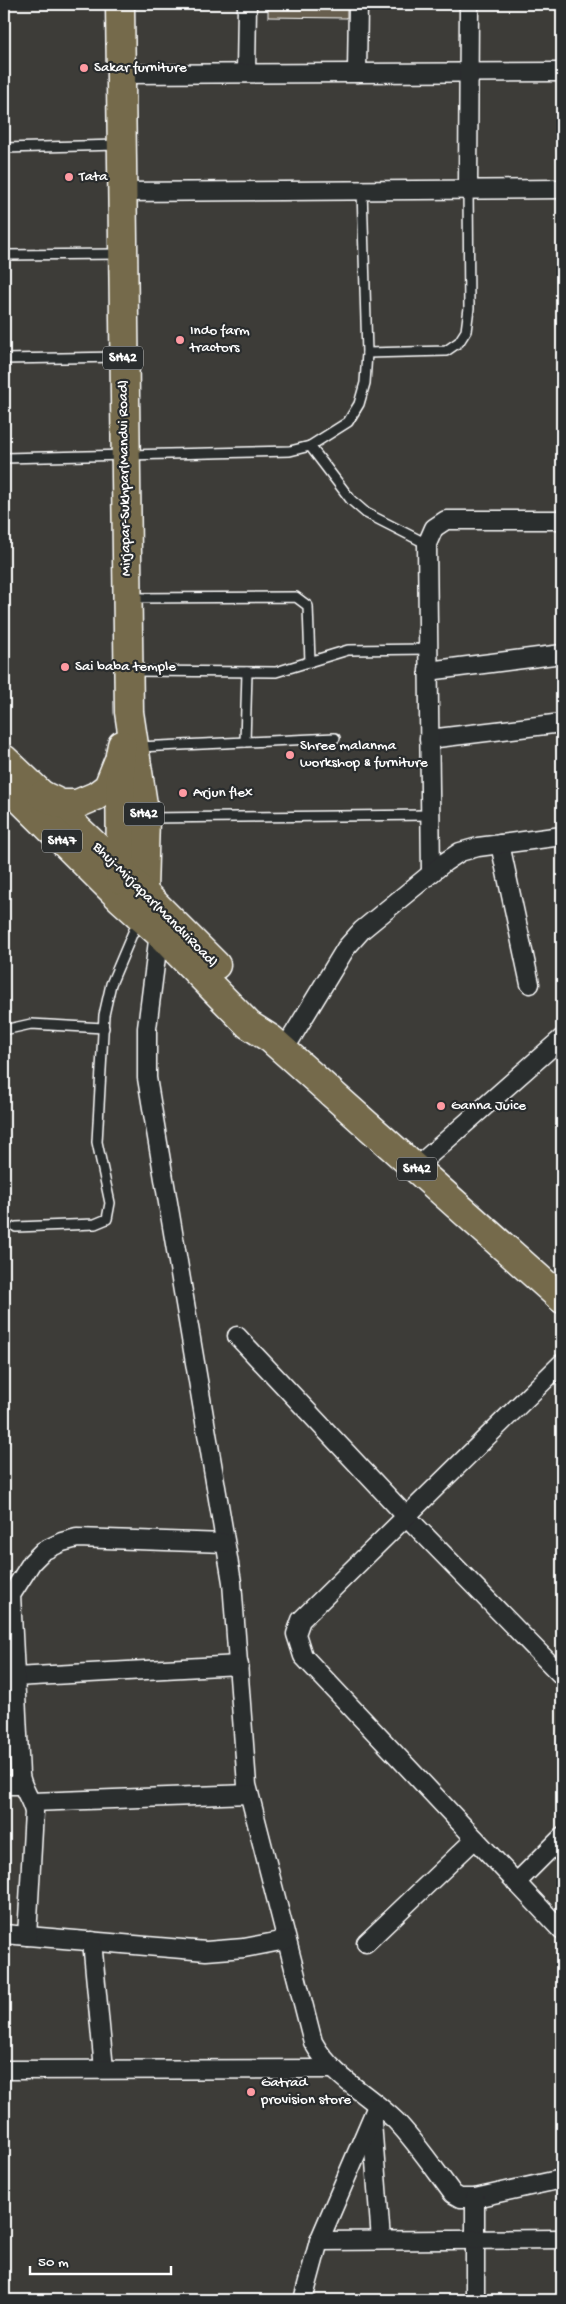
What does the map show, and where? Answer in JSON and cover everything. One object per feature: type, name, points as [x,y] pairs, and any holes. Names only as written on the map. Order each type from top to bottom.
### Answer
[{"type":"main road","name":"Mirjapar-Sukhpar(Mandvi Road)","points":[[120,4],[123,357],[129,671],[129,712],[121,870],[141,910]]},
{"type":"main road","name":"Mirjapar-Sukhpar(Mandvi Road)","points":[[41,794],[61,804],[77,804],[96,796],[108,787],[127,751]]},
{"type":"main road","name":"Mirjapar-Sukhpar(Mandvi Road)","points":[[127,751],[145,818],[141,910]]},
{"type":"main road","name":"Bhuj-Mirjapar(MandviRoad)","points":[[4,759],[121,870]]},
{"type":"main road","name":"SH47","points":[[4,783],[141,910]]},
{"type":"main road","name":"Bhuj-Mirjapar(MandviRoad)","points":[[141,910],[260,1012],[278,1044]]},
{"type":"main road","name":"Bhuj-Mirjapar(MandviRoad)","points":[[141,910],[249,1025],[278,1044],[562,1299]]},
{"type":"street","points":[[246,73],[247,4]]},
{"type":"street","points":[[357,73],[358,4]]},
{"type":"street","points":[[468,189],[469,4]]},
{"type":"street","points":[[120,74],[562,72]]},
{"type":"street","points":[[121,192],[562,189]]},
{"type":"street","points":[[431,873],[427,544],[434,528],[446,520],[562,520]]},
{"type":"street","points":[[428,671],[562,654]]},
{"type":"street","points":[[429,739],[562,723]]},
{"type":"street","points":[[278,1044],[346,948],[362,930],[431,873],[460,852],[500,844],[562,836]]},
{"type":"street","points":[[500,844],[530,984]]},
{"type":"street","points":[[141,910],[147,1028],[147,1078],[232,1582],[244,1762],[249,1794],[313,2042],[320,2055],[332,2069],[374,2112],[405,2132],[453,2194],[460,2198],[475,2198],[562,2180]]},
{"type":"street","points":[[415,1168],[562,1038]]},
{"type":"street","points":[[237,1336],[562,1676]]},
{"type":"street","points":[[562,1363],[301,1620],[296,1634],[297,1643],[303,1656],[562,1931]]},
{"type":"street","points":[[27,1936],[35,1823],[32,1802],[22,1785],[15,1677],[7,1595],[32,1562],[43,1552],[62,1542],[77,1538],[225,1543]]},
{"type":"street","points":[[15,1677],[239,1665]]},
{"type":"street","points":[[4,1785],[22,1785]]},
{"type":"street","points":[[32,1802],[249,1794]]},
{"type":"street","points":[[516,1883],[562,1837]]},
{"type":"street","points":[[366,1943],[475,1839]]},
{"type":"street","points":[[4,1934],[206,1951],[244,1948],[286,1940]]},
{"type":"street","points":[[92,1941],[104,2069]]},
{"type":"street","points":[[4,2070],[332,2069]]},
{"type":"street","points":[[374,2112],[381,2240]]},
{"type":"street","points":[[303,2300],[319,2241],[374,2112]]},
{"type":"street","points":[[475,2198],[475,2300]]},
{"type":"street","points":[[319,2241],[562,2238]]},
{"type":"lane","points":[[4,148],[121,145]]},
{"type":"lane","points":[[367,353],[446,351],[459,342],[466,331],[469,308],[468,189]]},
{"type":"lane","points":[[4,458],[290,451],[310,446],[348,422],[359,404],[366,383],[367,353],[362,190]]},
{"type":"lane","points":[[4,255],[122,254]]},
{"type":"lane","points":[[4,359],[123,357]]},
{"type":"lane","points":[[310,446],[351,500],[366,513],[427,544]]},
{"type":"lane","points":[[127,598],[296,597],[308,606],[310,662]]},
{"type":"lane","points":[[129,671],[276,672],[335,652],[348,650],[428,649]]},
{"type":"lane","points":[[245,742],[247,672]]},
{"type":"lane","points":[[127,751],[245,742],[334,738]]},
{"type":"lane","points":[[145,818],[430,815]]},
{"type":"lane","points":[[16,1227],[95,1224],[107,1219],[110,1203],[97,1142],[104,1028],[111,984],[141,910]]},
{"type":"lane","points":[[4,1030],[31,1024],[104,1028]]},
{"type":"building","points":[[268,4],[347,4],[347,18],[268,17]]},
{"type":"place","name":"Sakar furniture","points":[[84,68]]},
{"type":"place","name":"Tata","points":[[69,177]]},
{"type":"place","name":"Indo farm tractors","points":[[180,340]]},
{"type":"place","name":"Sai baba temple","points":[[65,667]]},
{"type":"place","name":"Shree malanma workshop & furniture","points":[[290,755]]},
{"type":"place","name":"Arjun flex","points":[[183,793]]},
{"type":"place","name":"Ganna Juice","points":[[441,1106]]},
{"type":"place","name":"Gatrad provision store","points":[[251,2092]]}]
